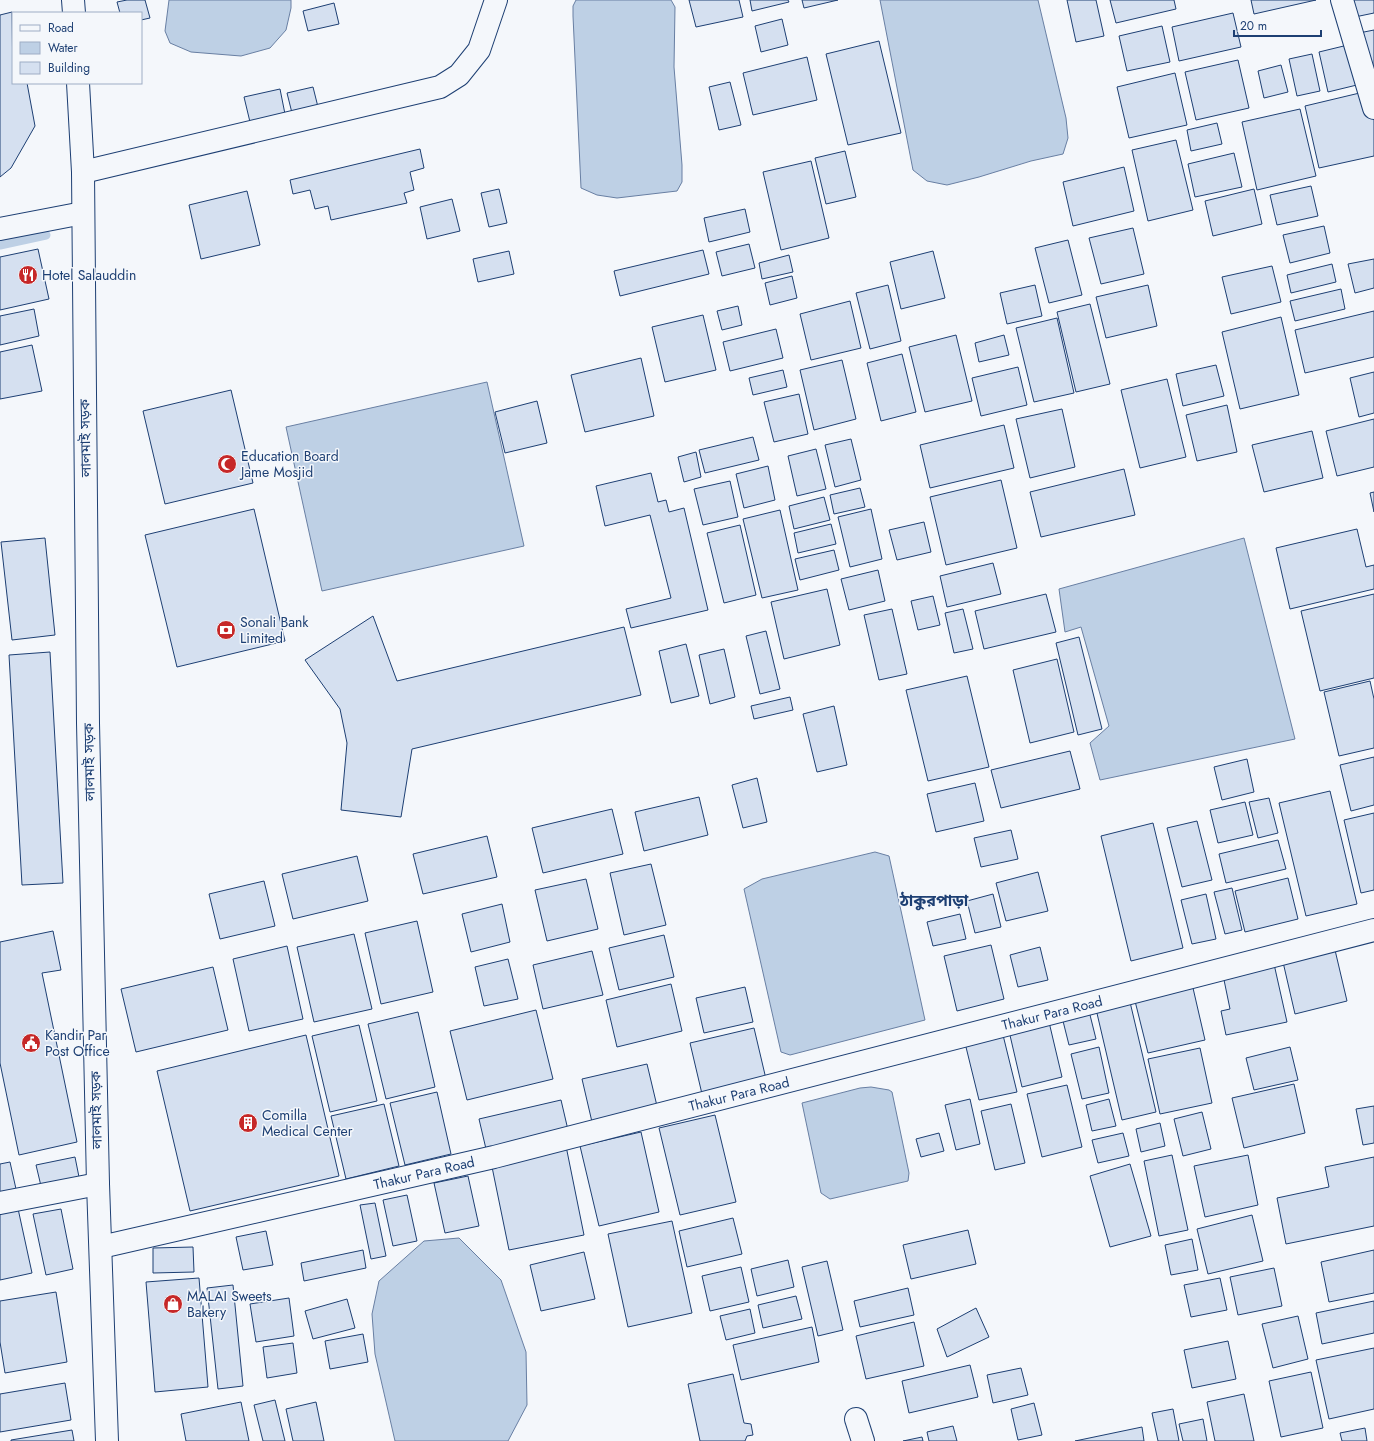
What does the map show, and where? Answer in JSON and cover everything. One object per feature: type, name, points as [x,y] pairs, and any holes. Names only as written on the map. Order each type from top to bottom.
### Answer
[{"type":"street","points":[[73,0],[74,12]]},
{"type":"street","points":[[83,172],[440,88],[459,74],[479,50],[496,0]]},
{"type":"street","points":[[1342,0],[1374,108]]},
{"type":"street","name":"লালমাই সড়ক","points":[[78,84],[83,172],[88,723],[98,1184],[107,1441]]},
{"type":"street","points":[[0,229],[83,213]]},
{"type":"street","name":"Thakur Para Road","points":[[101,1247],[494,1157],[1374,930]]},
{"type":"street","points":[[0,1204],[98,1184]]},
{"type":"street","points":[[856,1419],[863,1441]]},
{"type":"water","points":[[169,0],[291,0],[291,8],[286,30],[270,48],[241,56],[191,52],[170,43],[165,31]]},
{"type":"water","points":[[576,0],[671,0],[675,7],[674,67],[682,165],[682,182],[677,191],[617,198],[597,195],[581,188],[573,16],[573,6]]},
{"type":"water","points":[[880,0],[1038,0],[1066,118],[1068,138],[1063,154],[1031,161],[947,185],[927,181],[913,170]]},
{"type":"water","points":[[487,382],[524,546],[322,591],[286,427]]},
{"type":"water","points":[[1244,538],[1295,739],[1100,780],[1090,743],[1109,726],[1081,627],[1065,632],[1059,589]]},
{"type":"water","points":[[875,852],[889,856],[925,1020],[790,1055],[781,1052],[744,889],[762,879]]},
{"type":"water","points":[[871,1087],[889,1090],[892,1092],[909,1173],[908,1181],[830,1199],[821,1193],[802,1103],[860,1088]]},
{"type":"water","points":[[459,1238],[501,1280],[526,1352],[527,1405],[508,1441],[395,1441],[375,1354],[372,1314],[379,1281],[424,1241]]},
{"type":"building","points":[[127,0],[145,0],[150,18],[142,20],[142,12],[120,12],[117,2]]},
{"type":"building","points":[[689,0],[739,0],[743,17],[696,27]]},
{"type":"building","points":[[750,0],[788,0],[789,2],[752,11]]},
{"type":"building","points":[[802,0],[838,0],[804,8]]},
{"type":"building","points":[[1067,0],[1096,0],[1104,36],[1076,42]]},
{"type":"building","points":[[1110,0],[1174,0],[1176,9],[1116,23]]},
{"type":"building","points":[[1251,0],[1316,0],[1254,14]]},
{"type":"building","points":[[1346,0],[1374,0],[1374,13],[1350,18]]},
{"type":"building","points":[[334,3],[339,24],[308,31],[303,11]]},
{"type":"building","points":[[12,12],[12,84],[27,84],[35,126],[11,168],[0,177],[0,15]]},
{"type":"building","points":[[1233,13],[1241,47],[1179,61],[1172,27]]},
{"type":"building","points":[[782,19],[788,45],[761,52],[755,26]]},
{"type":"building","points":[[1162,26],[1170,62],[1127,71],[1119,36]]},
{"type":"building","points":[[1374,30],[1374,76],[1359,33]]},
{"type":"building","points":[[879,41],[901,133],[848,145],[826,54]]},
{"type":"building","points":[[1352,44],[1361,84],[1328,92],[1319,52]]},
{"type":"building","points":[[1312,54],[1320,91],[1297,96],[1289,59]]},
{"type":"building","points":[[807,57],[817,100],[753,115],[743,73]]},
{"type":"building","points":[[1238,60],[1249,108],[1196,120],[1185,72]]},
{"type":"building","points":[[1281,65],[1288,92],[1264,98],[1258,71]]},
{"type":"building","points":[[1175,73],[1187,125],[1129,138],[1117,87]]},
{"type":"building","points":[[730,82],[741,125],[719,130],[709,87]]},
{"type":"building","points":[[313,87],[318,107],[292,113],[287,93]]},
{"type":"building","points":[[280,89],[285,114],[250,122],[244,97]]},
{"type":"building","points":[[1368,91],[1374,115],[1374,156],[1319,168],[1305,106]]},
{"type":"building","points":[[1300,109],[1316,176],[1257,190],[1242,122]]},
{"type":"building","points":[[1217,123],[1222,144],[1191,151],[1187,130]]},
{"type":"building","points":[[1176,140],[1193,210],[1148,221],[1132,150]]},
{"type":"building","points":[[420,149],[424,168],[410,172],[414,190],[404,193],[407,203],[331,220],[328,206],[315,209],[310,190],[293,194],[290,180]]},
{"type":"building","points":[[845,151],[856,197],[826,204],[815,158]]},
{"type":"building","points":[[1234,153],[1242,187],[1195,197],[1188,164]]},
{"type":"building","points":[[811,161],[829,238],[781,250],[763,172]]},
{"type":"building","points":[[1124,167],[1134,211],[1073,226],[1063,182]]},
{"type":"building","points":[[1311,186],[1318,216],[1277,225],[1270,195]]},
{"type":"building","points":[[499,189],[507,223],[489,227],[481,193]]},
{"type":"building","points":[[1254,189],[1262,224],[1213,236],[1205,201]]},
{"type":"building","points":[[247,191],[260,245],[201,259],[189,205]]},
{"type":"building","points":[[452,199],[460,231],[427,239],[420,207]]},
{"type":"building","points":[[745,209],[750,232],[709,242],[704,218]]},
{"type":"building","points":[[1324,226],[1330,253],[1290,263],[1283,235]]},
{"type":"building","points":[[1133,228],[1144,274],[1101,284],[1089,238]]},
{"type":"building","points":[[1068,240],[1082,295],[1049,303],[1035,248]]},
{"type":"building","points":[[749,244],[755,268],[722,276],[716,252]]},
{"type":"building","points":[[38,249],[49,299],[0,310],[0,257]]},
{"type":"building","points":[[703,250],[709,274],[620,296],[614,271]]},
{"type":"building","points":[[509,251],[514,274],[478,282],[473,259]]},
{"type":"building","points":[[933,251],[945,298],[901,309],[890,262]]},
{"type":"building","points":[[789,255],[793,272],[762,279],[759,263]]},
{"type":"building","points":[[1374,259],[1374,288],[1355,293],[1348,264]]},
{"type":"building","points":[[1332,264],[1336,282],[1291,293],[1287,275]]},
{"type":"building","points":[[1272,266],[1281,302],[1231,314],[1222,277]]},
{"type":"building","points":[[792,276],[797,298],[770,305],[765,283]]},
{"type":"building","points":[[888,285],[901,341],[870,349],[856,293]]},
{"type":"building","points":[[1035,285],[1042,316],[1007,324],[1000,293]]},
{"type":"building","points":[[1148,285],[1157,326],[1106,338],[1096,297]]},
{"type":"building","points":[[1341,289],[1345,309],[1295,321],[1290,301]]},
{"type":"building","points":[[850,301],[861,348],[811,360],[800,314]]},
{"type":"building","points":[[1090,304],[1110,384],[1076,392],[1057,312]]},
{"type":"building","points":[[738,306],[742,325],[722,330],[717,311]]},
{"type":"building","points":[[34,309],[39,336],[0,345],[0,316]]},
{"type":"building","points":[[1374,311],[1374,357],[1305,373],[1295,330]]},
{"type":"building","points":[[703,315],[716,370],[665,382],[652,327]]},
{"type":"building","points":[[1281,317],[1299,395],[1240,409],[1222,332]]},
{"type":"building","points":[[1057,318],[1074,393],[1034,402],[1016,328]]},
{"type":"building","points":[[776,329],[783,358],[730,371],[723,342]]},
{"type":"building","points":[[956,335],[972,401],[925,412],[909,347]]},
{"type":"building","points":[[1004,335],[1009,355],[979,362],[975,343]]},
{"type":"building","points":[[32,345],[42,391],[0,399],[0,352]]},
{"type":"building","points":[[902,354],[916,412],[881,421],[867,363]]},
{"type":"building","points":[[641,358],[654,416],[585,432],[571,375]]},
{"type":"building","points":[[842,360],[856,419],[814,430],[800,370]]},
{"type":"building","points":[[1216,365],[1224,396],[1183,406],[1176,374]]},
{"type":"building","points":[[1018,367],[1027,405],[981,416],[972,378]]},
{"type":"building","points":[[783,370],[787,387],[753,395],[749,378]]},
{"type":"building","points":[[1374,372],[1374,413],[1359,417],[1350,378]]},
{"type":"building","points":[[1167,379],[1186,457],[1140,468],[1121,390]]},
{"type":"building","points":[[231,390],[253,483],[165,504],[143,411]]},
{"type":"building","points":[[799,394],[808,434],[774,442],[764,402]]},
{"type":"building","points":[[537,401],[547,443],[505,453],[495,412]]},
{"type":"building","points":[[1227,405],[1237,452],[1197,461],[1186,415]]},
{"type":"building","points":[[1062,409],[1075,467],[1030,478],[1016,419]]},
{"type":"building","points":[[1374,419],[1374,467],[1337,476],[1326,431]]},
{"type":"building","points":[[1004,425],[1014,468],[930,488],[920,445]]},
{"type":"building","points":[[1312,431],[1323,478],[1264,492],[1252,445]]},
{"type":"building","points":[[753,437],[759,460],[705,473],[699,450]]},
{"type":"building","points":[[851,439],[861,480],[835,487],[825,445]]},
{"type":"building","points":[[816,449],[826,489],[797,496],[788,456]]},
{"type":"building","points":[[696,452],[701,477],[684,482],[678,457]]},
{"type":"building","points":[[768,466],[775,500],[744,508],[736,474]]},
{"type":"building","points":[[1124,469],[1135,515],[1041,537],[1030,492]]},
{"type":"building","points":[[651,473],[658,502],[666,500],[669,512],[684,508],[708,610],[631,628],[626,609],[671,598],[650,515],[605,526],[596,486]]},
{"type":"building","points":[[1001,480],[1017,548],[946,565],[930,497]]},
{"type":"building","points":[[730,481],[738,517],[703,525],[694,489]]},
{"type":"building","points":[[860,488],[865,507],[834,514],[830,495]]},
{"type":"building","points":[[1374,492],[1374,512],[1370,493]]},
{"type":"building","points":[[824,497],[830,520],[794,529],[789,506]]},
{"type":"building","points":[[254,509],[285,641],[177,667],[145,535]]},
{"type":"building","points":[[871,509],[882,559],[850,567],[838,517]]},
{"type":"building","points":[[780,510],[798,590],[762,598],[743,519]]},
{"type":"building","points":[[924,522],[931,552],[897,560],[889,530]]},
{"type":"building","points":[[831,524],[836,544],[798,553],[794,533]]},
{"type":"building","points":[[740,525],[756,595],[724,603],[707,533]]},
{"type":"building","points":[[1357,529],[1366,567],[1374,565],[1374,589],[1290,609],[1276,548]]},
{"type":"building","points":[[45,538],[55,635],[12,640],[1,542]]},
{"type":"building","points":[[834,550],[839,570],[800,580],[795,559]]},
{"type":"building","points":[[993,563],[1001,594],[947,607],[940,576]]},
{"type":"building","points":[[878,570],[885,601],[849,610],[841,579]]},
{"type":"building","points":[[827,589],[840,645],[784,659],[771,602]]},
{"type":"building","points":[[1046,594],[1056,632],[984,649],[975,611]]},
{"type":"building","points":[[1374,594],[1374,678],[1320,691],[1301,611]]},
{"type":"building","points":[[933,596],[940,625],[918,630],[911,601]]},
{"type":"building","points":[[892,609],[907,674],[879,680],[864,615]]},
{"type":"building","points":[[963,609],[973,649],[954,653],[945,613]]},
{"type":"building","points":[[373,616],[397,681],[624,627],[641,695],[412,749],[401,817],[341,810],[347,743],[340,709],[305,660]]},
{"type":"building","points":[[766,631],[780,689],[760,694],[746,636]]},
{"type":"building","points":[[1079,637],[1102,729],[1078,735],[1056,643]]},
{"type":"building","points":[[686,644],[699,696],[671,703],[659,651]]},
{"type":"building","points":[[724,649],[735,697],[710,704],[699,655]]},
{"type":"building","points":[[50,652],[63,883],[22,885],[9,655]]},
{"type":"building","points":[[1057,659],[1074,732],[1030,743],[1013,670]]},
{"type":"building","points":[[967,676],[989,767],[928,781],[906,690]]},
{"type":"building","points":[[1370,681],[1374,699],[1374,748],[1339,756],[1324,692]]},
{"type":"building","points":[[790,697],[793,710],[754,719],[751,706]]},
{"type":"building","points":[[834,706],[847,765],[817,772],[803,714]]},
{"type":"building","points":[[1070,751],[1080,789],[1001,808],[991,770]]},
{"type":"building","points":[[1374,757],[1374,805],[1351,811],[1340,765]]},
{"type":"building","points":[[1247,759],[1254,792],[1222,800],[1214,767]]},
{"type":"building","points":[[757,778],[767,822],[743,828],[732,785]]},
{"type":"building","points":[[975,783],[984,821],[936,832],[927,794]]},
{"type":"building","points":[[1330,791],[1357,904],[1306,916],[1279,803]]},
{"type":"building","points":[[699,797],[708,835],[644,851],[635,812]]},
{"type":"building","points":[[1269,798],[1278,833],[1258,838],[1249,802]]},
{"type":"building","points":[[1245,802],[1253,835],[1218,843],[1210,810]]},
{"type":"building","points":[[612,809],[623,854],[543,873],[532,828]]},
{"type":"building","points":[[1374,813],[1374,890],[1361,893],[1344,820]]},
{"type":"building","points":[[1197,821],[1212,880],[1182,887],[1167,828]]},
{"type":"building","points":[[1153,823],[1183,948],[1131,961],[1101,836]]},
{"type":"building","points":[[1011,830],[1018,859],[981,867],[974,838]]},
{"type":"building","points":[[487,836],[497,877],[423,894],[413,854]]},
{"type":"building","points":[[1278,840],[1286,869],[1226,883],[1219,854]]},
{"type":"building","points":[[357,856],[368,901],[293,919],[282,874]]},
{"type":"building","points":[[651,864],[666,925],[624,935],[610,873]]},
{"type":"building","points":[[1038,872],[1048,911],[1006,921],[996,883]]},
{"type":"building","points":[[1288,878],[1298,919],[1245,932],[1235,891]]},
{"type":"building","points":[[586,879],[598,929],[547,941],[535,890]]},
{"type":"building","points":[[264,881],[275,926],[220,939],[209,894]]},
{"type":"building","points":[[1232,888],[1242,930],[1225,934],[1214,892]]},
{"type":"building","points":[[993,894],[1001,927],[975,933],[967,901]]},
{"type":"building","points":[[1206,894],[1216,939],[1192,944],[1181,900]]},
{"type":"building","points":[[502,904],[510,942],[471,952],[462,914]]},
{"type":"building","points":[[960,914],[966,939],[933,946],[927,922]]},
{"type":"building","points":[[417,921],[433,992],[381,1004],[365,933]]},
{"type":"building","points":[[53,931],[61,970],[42,973],[77,1142],[19,1155],[0,1063],[0,942]]},
{"type":"building","points":[[354,934],[372,1009],[314,1022],[297,947]]},
{"type":"building","points":[[664,935],[674,977],[619,990],[609,948]]},
{"type":"building","points":[[991,945],[1004,999],[957,1011],[944,956]]},
{"type":"building","points":[[287,946],[303,1019],[249,1031],[233,959]]},
{"type":"building","points":[[1040,947],[1048,980],[1018,987],[1010,955]]},
{"type":"building","points":[[1335,950],[1347,1001],[1295,1014],[1283,962]]},
{"type":"building","points":[[592,951],[603,995],[543,1009],[533,965]]},
{"type":"building","points":[[508,959],[518,999],[484,1006],[475,967]]},
{"type":"building","points":[[1274,964],[1287,1022],[1226,1035],[1221,1011],[1230,1009],[1223,975]]},
{"type":"building","points":[[213,967],[228,1030],[136,1052],[121,989]]},
{"type":"building","points":[[671,984],[682,1031],[617,1047],[606,1000]]},
{"type":"building","points":[[745,987],[753,1022],[704,1033],[696,998]]},
{"type":"building","points":[[1193,988],[1205,1040],[1148,1053],[1135,1001]]},
{"type":"building","points":[[1130,1002],[1156,1112],[1122,1120],[1096,1009]]},
{"type":"building","points":[[1088,1007],[1096,1039],[1069,1045],[1061,1013]]},
{"type":"building","points":[[536,1010],[553,1079],[467,1100],[450,1031]]},
{"type":"building","points":[[418,1012],[435,1087],[386,1099],[368,1024]]},
{"type":"building","points":[[1049,1022],[1062,1077],[1022,1087],[1009,1031]]},
{"type":"building","points":[[359,1025],[377,1101],[330,1112],[312,1036]]},
{"type":"building","points":[[754,1028],[766,1079],[702,1094],[690,1043]]},
{"type":"building","name":"Comilla Medical Center","points":[[306,1035],[339,1176],[190,1211],[157,1071]]},
{"type":"building","points":[[1003,1035],[1017,1092],[979,1100],[965,1043]]},
{"type":"building","points":[[1099,1047],[1109,1093],[1082,1099],[1071,1054]]},
{"type":"building","points":[[1290,1047],[1298,1080],[1254,1090],[1246,1058]]},
{"type":"building","points":[[1200,1048],[1212,1103],[1160,1114],[1148,1059]]},
{"type":"building","points":[[647,1064],[657,1106],[592,1122],[582,1079]]},
{"type":"building","points":[[1294,1084],[1305,1133],[1244,1148],[1232,1098]]},
{"type":"building","points":[[1067,1085],[1082,1147],[1042,1157],[1027,1094]]},
{"type":"building","points":[[437,1092],[451,1154],[405,1165],[390,1103]]},
{"type":"building","points":[[970,1099],[980,1144],[956,1150],[945,1105]]},
{"type":"building","points":[[1109,1099],[1116,1126],[1092,1131],[1086,1105]]},
{"type":"building","points":[[561,1100],[568,1130],[486,1149],[479,1119]]},
{"type":"building","points":[[384,1104],[399,1166],[346,1179],[331,1116]]},
{"type":"building","points":[[1011,1104],[1025,1163],[995,1170],[981,1111]]},
{"type":"building","points":[[1374,1106],[1374,1143],[1363,1145],[1356,1109]]},
{"type":"building","points":[[1202,1112],[1211,1149],[1183,1156],[1174,1119]]},
{"type":"building","points":[[715,1115],[736,1202],[680,1215],[659,1128]]},
{"type":"building","points":[[1160,1123],[1165,1146],[1141,1152],[1136,1129]]},
{"type":"building","points":[[641,1132],[659,1212],[599,1226],[580,1146]]},
{"type":"building","points":[[939,1133],[944,1151],[921,1157],[916,1139]]},
{"type":"building","points":[[1123,1133],[1129,1156],[1098,1163],[1092,1140]]},
{"type":"building","points":[[566,1146],[584,1235],[509,1250],[491,1162]]},
{"type":"building","points":[[1172,1155],[1188,1230],[1159,1236],[1144,1161]]},
{"type":"building","points":[[1248,1155],[1258,1205],[1205,1217],[1194,1166]]},
{"type":"building","points":[[75,1157],[79,1177],[41,1186],[36,1165]]},
{"type":"building","points":[[1374,1157],[1374,1226],[1286,1244],[1277,1198],[1329,1187],[1325,1167]]},
{"type":"building","points":[[10,1162],[16,1189],[0,1193],[0,1164]]},
{"type":"building","points":[[1130,1164],[1151,1236],[1110,1247],[1090,1176]]},
{"type":"building","points":[[468,1176],[479,1226],[445,1233],[434,1183]]},
{"type":"building","points":[[407,1195],[417,1241],[393,1246],[383,1200]]},
{"type":"building","points":[[375,1203],[386,1256],[371,1259],[360,1205]]},
{"type":"building","points":[[17,1204],[32,1273],[0,1280],[0,1207]]},
{"type":"building","points":[[61,1209],[73,1269],[46,1275],[33,1214]]},
{"type":"building","points":[[1252,1215],[1263,1261],[1208,1274],[1197,1229]]},
{"type":"building","points":[[733,1218],[742,1254],[687,1267],[679,1231]]},
{"type":"building","points":[[672,1221],[692,1313],[628,1327],[608,1234]]},
{"type":"building","points":[[968,1230],[976,1264],[911,1279],[903,1245]]},
{"type":"building","points":[[266,1231],[273,1265],[243,1270],[236,1237]]},
{"type":"building","points":[[1192,1239],[1198,1270],[1171,1275],[1165,1245]]},
{"type":"building","points":[[193,1247],[194,1272],[153,1273],[153,1248]]},
{"type":"building","points":[[363,1250],[366,1268],[304,1281],[301,1263]]},
{"type":"building","points":[[1374,1250],[1374,1293],[1329,1302],[1321,1262]]},
{"type":"building","points":[[584,1252],[595,1299],[541,1311],[530,1265]]},
{"type":"building","points":[[788,1260],[794,1287],[757,1296],[751,1269]]},
{"type":"building","points":[[827,1261],[843,1330],[818,1336],[802,1267]]},
{"type":"building","points":[[741,1267],[749,1302],[710,1311],[702,1276]]},
{"type":"building","points":[[1274,1268],[1282,1306],[1238,1315],[1230,1277]]},
{"type":"building","points":[[199,1278],[208,1387],[155,1392],[146,1282]]},
{"type":"building","points":[[1220,1278],[1227,1310],[1191,1317],[1184,1285]]},
{"type":"building","points":[[233,1285],[243,1386],[218,1389],[207,1288]]},
{"type":"building","points":[[908,1288],[914,1315],[860,1327],[854,1301]]},
{"type":"building","points":[[56,1292],[67,1362],[5,1373],[0,1342],[0,1301]]},
{"type":"building","points":[[796,1296],[802,1319],[763,1328],[758,1305]]},
{"type":"building","points":[[289,1298],[294,1336],[256,1342],[250,1304]]},
{"type":"building","points":[[347,1299],[355,1328],[313,1339],[305,1311]]},
{"type":"building","points":[[1374,1301],[1374,1333],[1322,1344],[1316,1313]]},
{"type":"building","points":[[976,1308],[989,1337],[947,1357],[937,1329]]},
{"type":"building","points":[[750,1309],[755,1333],[726,1340],[720,1316]]},
{"type":"building","points":[[1298,1316],[1308,1359],[1273,1368],[1262,1324]]},
{"type":"building","points":[[914,1322],[924,1366],[866,1379],[856,1336]]},
{"type":"building","points":[[812,1327],[819,1362],[741,1380],[733,1345]]},
{"type":"building","points":[[363,1334],[368,1362],[330,1369],[325,1341]]},
{"type":"building","points":[[1228,1341],[1236,1379],[1192,1388],[1184,1350]]},
{"type":"building","points":[[293,1343],[297,1373],[267,1378],[263,1347]]},
{"type":"building","points":[[1374,1348],[1374,1409],[1329,1419],[1316,1360]]},
{"type":"building","points":[[970,1365],[978,1397],[909,1413],[902,1381]]},
{"type":"building","points":[[1021,1368],[1028,1395],[993,1403],[987,1375]]},
{"type":"building","points":[[1311,1372],[1323,1428],[1281,1437],[1269,1381]]},
{"type":"building","points":[[733,1374],[744,1423],[751,1424],[753,1435],[747,1436],[745,1441],[700,1441],[688,1384]]},
{"type":"building","points":[[65,1383],[71,1420],[0,1432],[0,1394]]},
{"type":"building","points":[[1244,1394],[1254,1441],[1215,1441],[1207,1402]]},
{"type":"building","points":[[275,1400],[285,1441],[263,1441],[254,1405]]},
{"type":"building","points":[[241,1402],[249,1441],[186,1441],[181,1414]]},
{"type":"building","points":[[316,1402],[324,1441],[293,1441],[286,1409]]},
{"type":"building","points":[[1034,1403],[1042,1435],[1018,1440],[1011,1409]]},
{"type":"building","points":[[1173,1409],[1179,1441],[1158,1441],[1152,1413]]},
{"type":"building","points":[[1203,1419],[1207,1441],[1183,1441],[1179,1424]]},
{"type":"building","points":[[953,1426],[957,1441],[929,1441],[927,1432]]},
{"type":"building","points":[[1142,1427],[1144,1441],[1075,1441]]},
{"type":"building","points":[[1365,1428],[1367,1441],[1342,1441],[1340,1433]]},
{"type":"building","points":[[72,1430],[74,1441],[11,1441],[11,1440]]},
{"type":"building","points":[[922,1437],[923,1441],[903,1441]]},
{"type":"waterway","points":[[0,245],[46,235]]},
{"type":"place","name":"Hotel Salauddin","points":[[28,275]]},
{"type":"place","name":"Education Board Jame Mosjid","points":[[227,464]]},
{"type":"place","name":"Sonali Bank Limited","points":[[226,630]]},
{"type":"place","name":"Kandir Par Post Office","points":[[31,1043]]},
{"type":"place","name":"Comilla Medical Center","points":[[248,1123]]},
{"type":"place","name":"MALAI Sweets Bakery","points":[[173,1304]]},
{"type":"district","name":"ঠাকুরপাড়া","points":[[934,900]]}]
